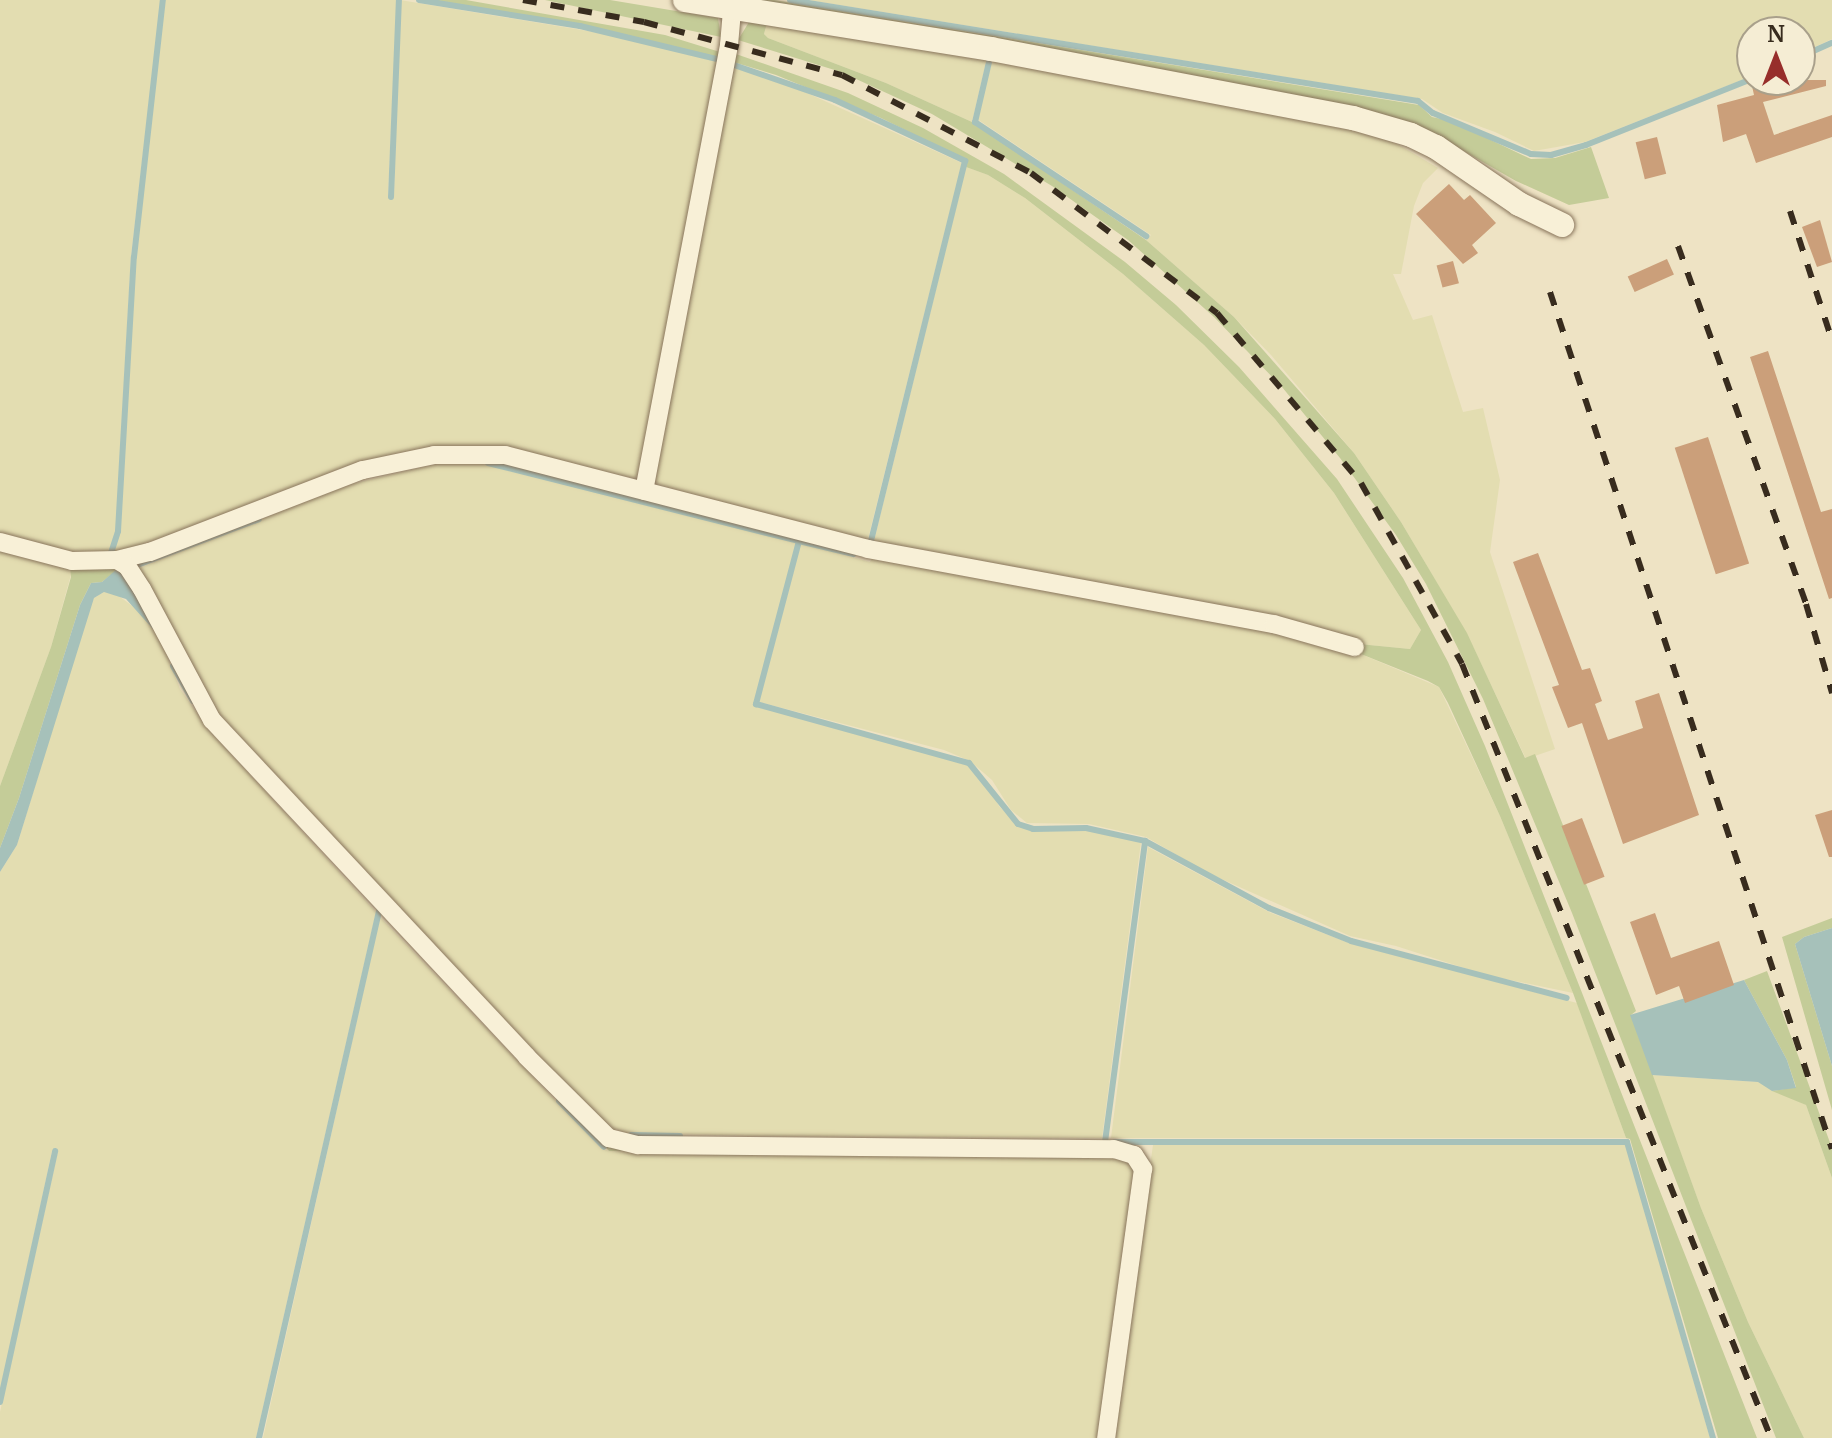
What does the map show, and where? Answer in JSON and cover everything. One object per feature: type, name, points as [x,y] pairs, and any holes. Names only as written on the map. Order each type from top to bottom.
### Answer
[{"type":"street","points":[[685,0],[1038,57],[1353,118],[1411,135],[1436,147],[1519,204],[1562,225]]},
{"type":"street","points":[[644,491],[729,45],[732,7]]},
{"type":"street","points":[[0,542],[72,561],[117,560],[150,552],[325,482],[386,464],[434,455],[505,455],[868,549],[1274,624],[1355,647]]},
{"type":"street","points":[[117,560],[127,566],[142,589],[212,720],[526,1056],[609,1138],[638,1145],[1114,1149],[1134,1155],[1143,1169],[1106,1438]]},
{"type":"shaded area","points":[[0,0],[161,0],[131,256],[116,529],[109,554],[90,557],[0,535]]},
{"type":"shaded area","points":[[165,0],[397,0],[388,195],[394,194],[400,0],[618,36],[717,61],[641,471],[637,476],[633,478],[487,446],[431,448],[340,469],[189,529],[113,554],[120,532],[135,256]]},
{"type":"shaded area","points":[[808,0],[1832,0],[1832,39],[1816,46],[1816,16],[1736,16],[1736,82],[1585,142],[1534,151],[1495,132],[1443,113],[1422,99]]},
{"type":"shaded area","points":[[767,23],[987,58],[972,122],[886,83],[768,38],[764,34]]},
{"type":"shaded area","points":[[993,58],[1370,134],[1399,145],[1438,168],[1423,183],[1414,206],[1401,274],[1393,274],[1413,320],[1432,315],[1463,412],[1483,408],[1500,480],[1490,552],[1555,749],[1526,759],[1467,634],[1401,522],[1354,453],[1271,355],[1234,317],[1146,240],[1151,235],[977,119]]},
{"type":"shaded area","points":[[730,67],[776,79],[962,163],[867,543],[653,483]]},
{"type":"shaded area","points":[[966,167],[988,175],[1025,198],[1123,274],[1204,345],[1275,419],[1334,493],[1421,630],[1410,649],[1359,644],[873,545]]},
{"type":"shaded area","points":[[474,462],[798,541],[755,705],[968,764],[987,783],[999,806],[1017,825],[1033,830],[1086,829],[1141,842],[1102,1138],[761,1136],[625,1133],[616,1129],[612,1137],[218,714],[134,570],[347,485],[440,463]]},
{"type":"shaded area","points":[[801,543],[870,562],[873,557],[1273,630],[1356,652],[1439,687],[1500,816],[1573,993],[1486,975],[1396,946],[1350,936],[1208,873],[1146,837],[1089,824],[1027,823],[1011,810],[992,780],[970,761],[944,750],[759,702]]},
{"type":"shaded area","points":[[0,547],[70,566],[72,571],[51,647],[0,786]]},
{"type":"shaded area","points":[[104,592],[115,593],[139,611],[160,637],[180,689],[209,730],[376,912],[256,1438],[0,1438],[0,1412],[58,1151],[52,1151],[0,1393],[0,872],[17,845],[89,609],[94,598]]},
{"type":"shaded area","points":[[1148,847],[1269,912],[1349,943],[1577,1003],[1626,1138],[1111,1138]]},
{"type":"shaded area","points":[[380,917],[600,1147],[609,1151],[1114,1155],[1126,1159],[1133,1168],[1134,1178],[1099,1438],[263,1438]]},
{"type":"shaded area","points":[[1652,1075],[1759,1082],[1806,1105],[1832,1178],[1832,1438],[1804,1438],[1748,1322],[1701,1208]]},
{"type":"shaded area","points":[[1626,1144],[1710,1438],[1111,1438],[1153,1145]]},
{"type":"green space","points":[[427,0],[466,0],[665,35],[720,52],[718,58],[580,25]]},
{"type":"green space","points":[[545,0],[610,0],[718,18],[721,37]]},
{"type":"green space","points":[[727,0],[774,0],[1419,105],[1432,117],[1451,121],[1531,159],[1555,158],[1591,147],[1609,198],[1569,205],[1516,181],[1427,130]]},
{"type":"green space","points":[[749,22],[767,23],[764,34],[768,38],[886,83],[972,122],[1146,240],[1234,317],[1354,453],[1401,522],[1467,633],[1525,758],[1535,754],[1636,1011],[1631,1015],[1701,1208],[1748,1322],[1804,1438],[1776,1438],[1572,913],[1483,699],[1426,584],[1396,535],[1340,458],[1282,387],[1214,317],[1128,240],[1052,186],[932,114],[841,72],[738,40]]},
{"type":"green space","points":[[733,53],[848,93],[923,128],[1004,174],[1125,262],[1176,305],[1239,367],[1337,479],[1403,578],[1448,662],[1485,746],[1757,1438],[1718,1438],[1630,1139],[1626,1138],[1573,993],[1500,816],[1448,703],[1439,687],[1356,652],[1359,644],[1410,649],[1421,630],[1334,493],[1275,419],[1204,345],[1123,274],[1025,198],[988,175],[966,167],[967,161],[881,118],[776,75],[730,61]]},
{"type":"green space","points":[[70,566],[119,567],[128,574],[211,722],[498,1032],[607,1141],[638,1147],[916,1148],[1116,1152],[1127,1156],[1137,1169],[1138,1177],[1102,1438],[1099,1438],[1134,1178],[1133,1168],[1126,1159],[1114,1155],[915,1151],[609,1151],[211,725],[185,685],[149,615],[118,569],[102,582],[91,583],[80,605],[19,798],[0,848],[0,786],[51,647],[71,577]]},
{"type":"green space","points":[[1832,918],[1832,928],[1804,937],[1795,944],[1832,1066],[1832,1110],[1782,937]]},
{"type":"green space","points":[[1767,971],[1832,1148],[1832,1178],[1806,1105],[1772,1091],[1796,1087],[1787,1060],[1744,980]]},
{"type":"water","points":[[118,568],[126,576],[160,637],[126,599],[104,592],[94,598],[17,845],[0,872],[0,848],[19,798],[80,605],[91,583],[102,582]]},
{"type":"water","points":[[1832,928],[1832,1066],[1795,944],[1804,937]]},
{"type":"water","points":[[1744,980],[1787,1060],[1796,1088],[1772,1091],[1758,1082],[1652,1075],[1630,1015]]},
{"type":"building","points":[[1816,80],[1826,80],[1826,86],[1816,89]]},
{"type":"building","points":[[1750,96],[1787,96],[1763,102],[1774,135],[1832,115],[1832,137],[1756,163],[1746,134],[1723,142],[1717,105]]},
{"type":"building","points":[[1657,137],[1666,174],[1645,179],[1636,142]]},
{"type":"building","points":[[1449,184],[1464,200],[1470,195],[1496,223],[1472,245],[1478,253],[1463,264],[1416,214]]},
{"type":"building","points":[[1820,220],[1832,262],[1817,267],[1802,227]]},
{"type":"building","points":[[1667,259],[1674,275],[1635,292],[1628,276]]},
{"type":"building","points":[[1453,261],[1459,283],[1443,288],[1437,265]]},
{"type":"building","points":[[1768,351],[1821,512],[1832,509],[1832,598],[1829,599],[1750,357]]},
{"type":"building","points":[[1708,437],[1749,563],[1716,574],[1675,448]]},
{"type":"building","points":[[1538,553],[1582,670],[1590,668],[1602,701],[1595,704],[1608,740],[1643,728],[1635,701],[1659,693],[1699,815],[1623,844],[1582,723],[1568,728],[1552,687],[1559,685],[1513,562]]},
{"type":"building","points":[[1832,810],[1832,857],[1829,857],[1815,815]]},
{"type":"building","points":[[1582,818],[1605,877],[1584,885],[1561,826]]},
{"type":"building","points":[[1655,913],[1671,958],[1719,941],[1734,985],[1685,1003],[1679,986],[1656,995],[1630,922]]},
{"type":"waterway","points":[[111,553],[118,531],[134,257],[163,0]]},
{"type":"waterway","points":[[391,197],[399,0]]},
{"type":"waterway","points":[[419,0],[580,26],[716,59]]},
{"type":"waterway","points":[[790,0],[1418,101],[1433,113],[1531,154],[1551,155],[1586,145],[1736,85]]},
{"type":"waterway","points":[[1816,50],[1832,43]]},
{"type":"waterway","points":[[989,62],[975,122],[1146,236]]},
{"type":"waterway","points":[[734,65],[835,100],[965,161],[871,542]]},
{"type":"waterway","points":[[488,463],[799,541],[756,704],[969,763],[1018,824],[1033,829],[1086,828],[1145,841],[1269,908],[1351,941],[1567,998]]},
{"type":"waterway","points":[[140,564],[259,519]]},
{"type":"waterway","points":[[799,541],[853,554]]},
{"type":"waterway","points":[[173,666],[193,701]]},
{"type":"waterway","points":[[1105,1142],[1145,841]]},
{"type":"waterway","points":[[259,1438],[379,911]]},
{"type":"waterway","points":[[559,1101],[604,1147]]},
{"type":"waterway","points":[[631,1135],[680,1136]]},
{"type":"waterway","points":[[1115,1142],[1627,1142],[1713,1438]]},
{"type":"waterway","points":[[0,1402],[55,1151]]},
{"type":"railway","points":[[523,0],[644,22],[842,75],[1031,173],[1217,313],[1361,483],[1462,664],[1771,1438]]},
{"type":"railway","points":[[1790,211],[1832,340]]},
{"type":"railway","points":[[1678,246],[1806,604],[1832,693]]},
{"type":"railway","points":[[1550,292],[1832,1149]]}]
